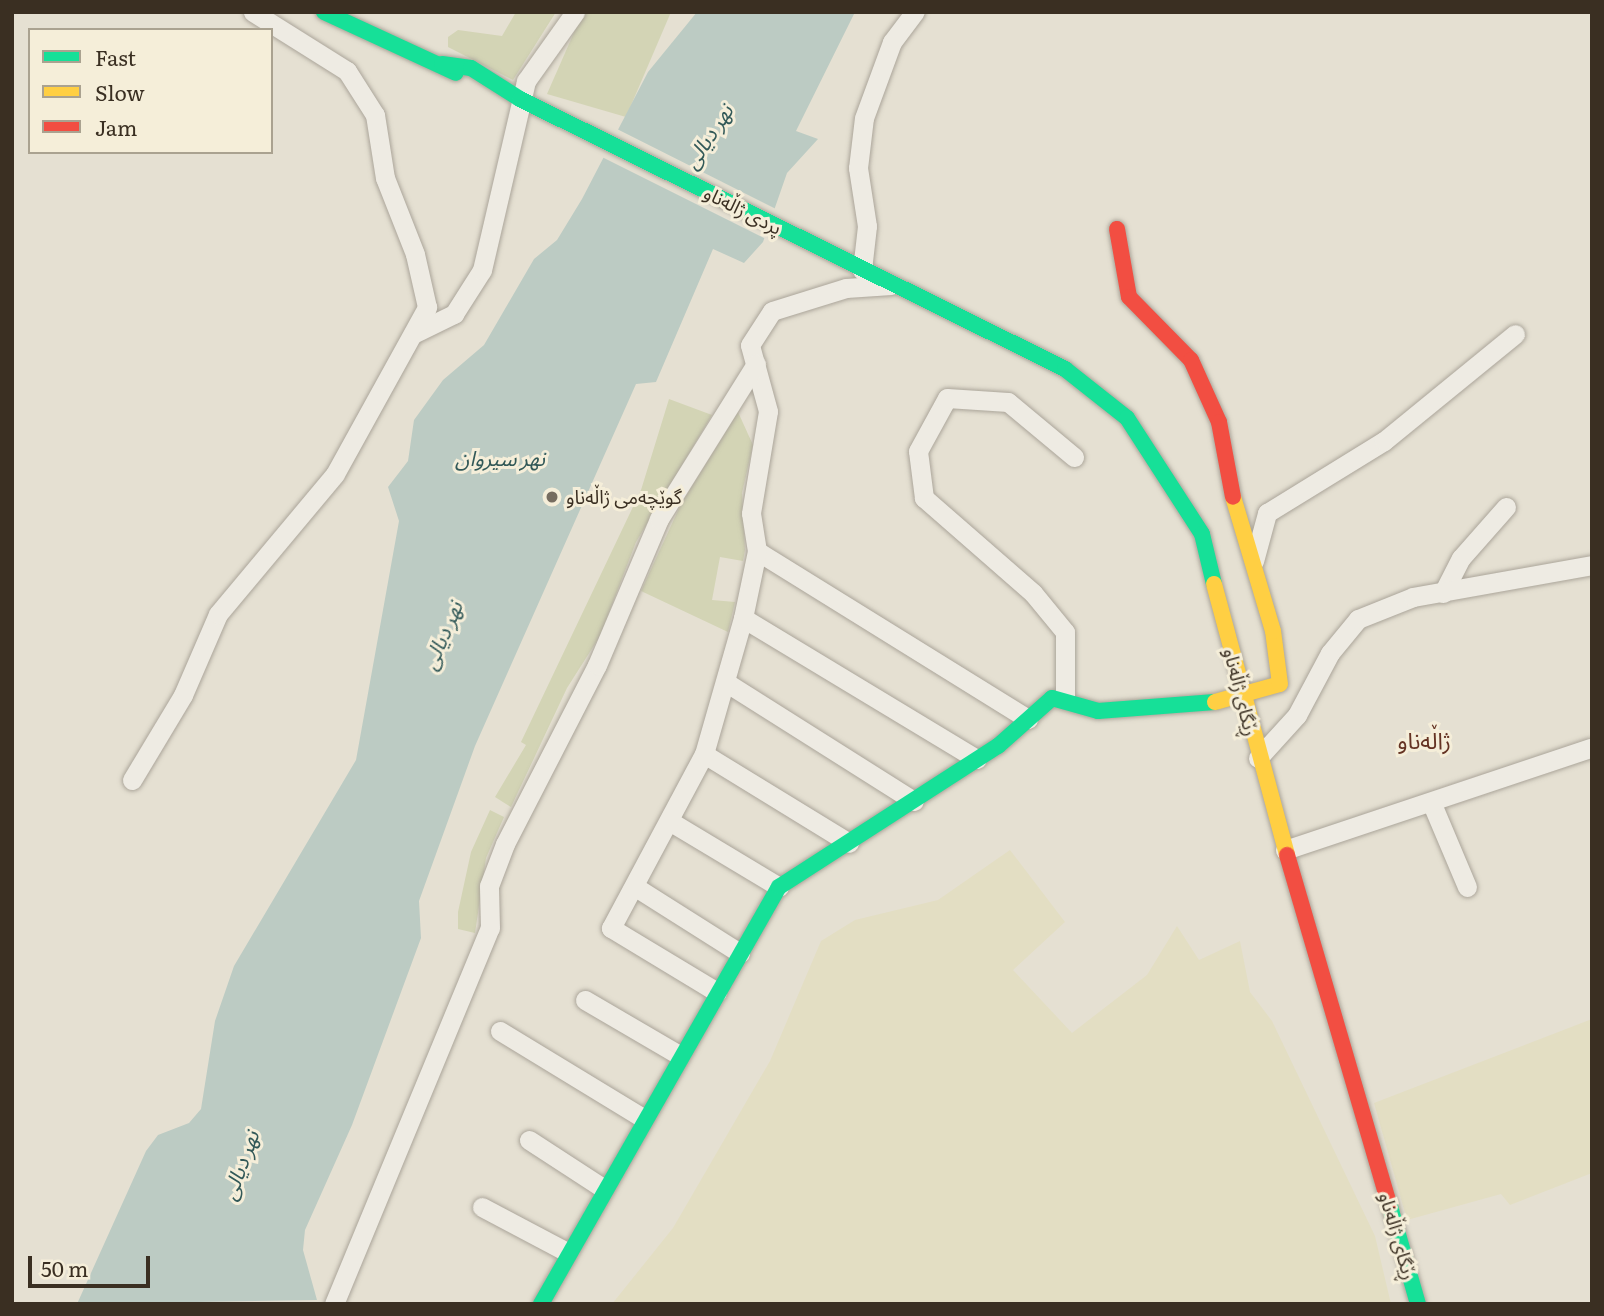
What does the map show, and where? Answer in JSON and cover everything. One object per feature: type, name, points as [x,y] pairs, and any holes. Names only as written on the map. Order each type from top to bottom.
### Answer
[{"type":"main road","points":[[324,12],[442,64],[471,68],[520,99]]},
{"type":"main road","name":"پردی ژاڵەناو","points":[[520,99],[834,256]]},
{"type":"main road","points":[[541,1304],[603,1188],[779,887],[977,760],[1052,698],[1065,698],[1098,711],[1206,705],[1242,692],[1280,684],[1254,562],[1233,498],[1219,422],[1191,360],[1129,297],[1117,229]]},
{"type":"main road","name":"ڕێگای ژاڵەناو","points":[[834,256],[1065,369],[1127,418],[1202,534],[1258,758],[1418,1304]]},
{"type":"street","points":[[132,780],[183,695],[218,614],[335,474],[428,307],[415,254],[385,178],[375,115],[346,71],[253,12]]},
{"type":"street","points":[[413,334],[454,314],[482,270],[520,99],[575,12]]},
{"type":"street","points":[[862,270],[867,226],[858,168],[864,118],[892,42],[915,12]]},
{"type":"street","points":[[716,992],[611,928],[637,888],[704,754],[727,683],[743,618],[757,551],[751,513],[768,411],[751,345],[772,311],[846,289],[891,285]]},
{"type":"street","points":[[1254,562],[1267,513],[1384,441],[1515,334]]},
{"type":"street","points":[[334,1304],[490,928],[489,886],[505,844],[597,665],[659,519],[756,364]]},
{"type":"street","points":[[1065,698],[1065,632],[1033,593],[923,498],[918,451],[947,398],[1008,402],[1074,457]]},
{"type":"street","points":[[1443,593],[1461,558],[1506,507]]},
{"type":"street","points":[[757,551],[1028,719]]},
{"type":"street","points":[[1258,758],[1297,715],[1330,653],[1358,619],[1389,603],[1592,565]]},
{"type":"street","points":[[743,618],[977,760]]},
{"type":"street","points":[[727,683],[914,801]]},
{"type":"street","points":[[1285,850],[1432,804],[1589,748]]},
{"type":"street","points":[[704,754],[849,843]]},
{"type":"street","points":[[1432,804],[1467,887]]},
{"type":"street","points":[[671,822],[779,887]]},
{"type":"street","points":[[637,888],[740,953]]},
{"type":"street","points":[[585,1000],[679,1055]]},
{"type":"street","points":[[500,1031],[643,1118]]},
{"type":"street","points":[[529,1140],[603,1188]]},
{"type":"street","points":[[482,1207],[567,1252]]},
{"type":"shaded area","points":[[1010,850],[1065,922],[1013,970],[1072,1033],[1147,975],[1177,926],[1199,960],[1240,941],[1250,992],[1272,1021],[1375,1236],[1391,1304],[612,1304],[673,1228],[770,1061],[821,941],[855,920],[938,900]]},
{"type":"shaded area","points":[[1592,1019],[1592,1173],[1510,1205],[1501,1194],[1407,1220],[1374,1103]]},
{"type":"green space","points":[[516,12],[556,12],[513,80],[448,47],[448,37],[458,30],[502,36]]},
{"type":"green space","points":[[583,12],[671,12],[626,117],[547,94]]},
{"type":"green space","points":[[669,399],[712,415],[636,542],[600,636],[567,688],[511,807],[495,797],[526,745],[521,742],[641,490]]},
{"type":"green space","points":[[738,412],[753,445],[742,493],[745,550],[743,561],[720,557],[712,600],[735,602],[728,632],[641,591],[681,504]]},
{"type":"green space","points":[[490,810],[504,817],[486,858],[475,933],[458,929],[458,912],[471,852]]},
{"type":"water","name":"نهر سیروان","points":[[697,12],[855,12],[796,131],[818,139],[787,173],[763,242],[744,263],[713,249],[656,382],[636,384],[475,746],[419,901],[421,938],[352,1125],[305,1230],[303,1250],[317,1300],[77,1304],[146,1151],[158,1135],[189,1123],[201,1109],[215,1021],[234,966],[356,760],[399,521],[388,487],[408,461],[414,420],[443,380],[484,345],[534,259],[557,240],[582,199],[648,72]]},
{"type":"pier","points":[[615,128],[778,210],[768,240],[600,156]]},
{"type":"traffic: fast","points":[[324,12],[456,73]]},
{"type":"traffic: fast","points":[[442,64],[471,68],[520,99],[1065,369],[1127,418],[1202,534],[1214,584]]},
{"type":"traffic: fast","points":[[541,1304],[779,887],[998,746],[1052,698],[1098,711],[1215,702]]},
{"type":"traffic: fast","points":[[1389,1203],[1418,1304]]},
{"type":"traffic: slow","points":[[1215,702],[1280,684],[1273,631],[1233,497]]},
{"type":"traffic: slow","points":[[1214,584],[1287,855]]},
{"type":"traffic: jam","points":[[1117,229],[1129,297],[1191,360],[1219,422],[1233,497]]},
{"type":"traffic: jam","points":[[1287,855],[1389,1203]]},
{"type":"place","name":"گوێچەمی ژاڵەناو","points":[[552,497]]},
{"type":"district","name":"ژاڵەناو","points":[[1424,739]]},
{"type":"water label","name":"نهر ديالى","points":[[707,136]]},
{"type":"water label","name":"نهر ديالى","points":[[441,635]]},
{"type":"water label","name":"نهر ديالى","points":[[239,1165]]}]
